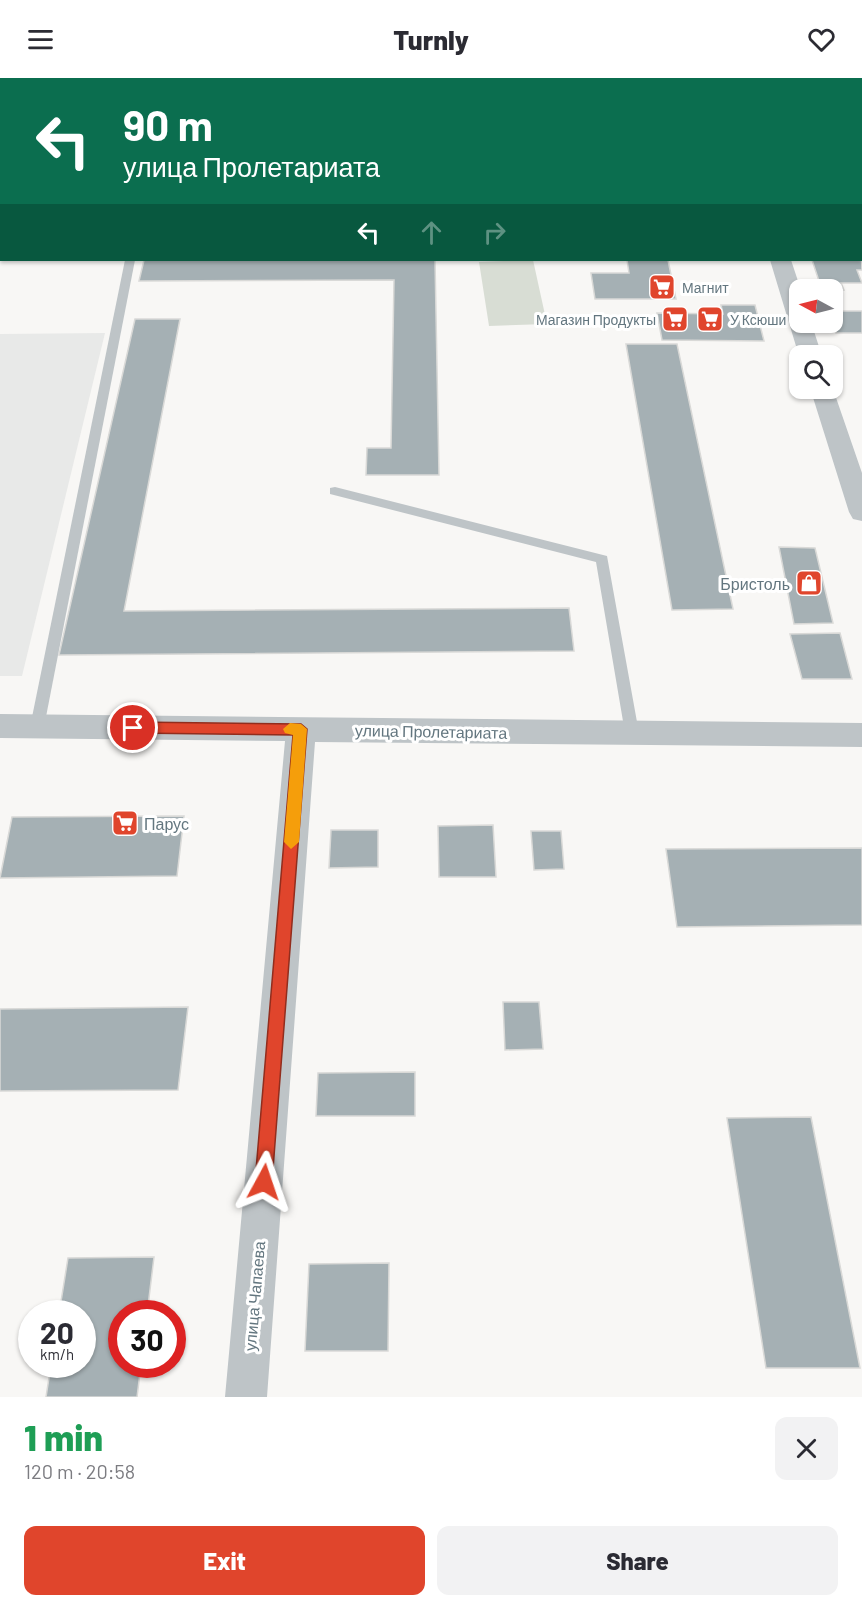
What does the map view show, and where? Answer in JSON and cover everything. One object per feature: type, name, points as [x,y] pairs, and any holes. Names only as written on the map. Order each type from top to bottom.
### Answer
[{"type":"street","points":[[780,261],[789,287]]},
{"type":"street","points":[[826,399],[862,512]]},
{"type":"street","name":"улица Пролетариата","points":[[0,726],[862,735]]},
{"type":"street","name":"улица Чапаева","points":[[246,1397],[301,729]]},
{"type":"lane","points":[[37,727],[130,261]]},
{"type":"lane","points":[[335,491],[602,559],[632,733]]},
{"type":"shaded area","points":[[533,261],[547,324],[489,326],[479,262]]},
{"type":"shaded area","points":[[105,333],[22,676],[0,676],[0,334]]},
{"type":"building","points":[[144,261],[435,261],[439,475],[366,475],[367,448],[391,448],[394,280],[139,281]]},
{"type":"building","points":[[627,261],[668,261],[676,299],[595,299],[591,273],[629,273]]},
{"type":"building","points":[[812,261],[862,261],[862,270],[857,270],[862,283],[843,283],[843,279],[818,279]]},
{"type":"building","points":[[721,305],[755,305],[764,341],[662,340],[657,313],[723,314]]},
{"type":"building","points":[[843,311],[862,311],[862,333],[843,333]]},
{"type":"building","points":[[135,319],[180,319],[124,611],[569,608],[574,651],[59,655]]},
{"type":"building","points":[[626,344],[677,344],[733,609],[672,610]]},
{"type":"building","points":[[779,547],[815,548],[833,623],[794,624]]},
{"type":"building","points":[[840,633],[852,679],[802,679],[790,634]]},
{"type":"building","points":[[184,816],[177,876],[0,878],[12,817]]},
{"type":"building","points":[[493,825],[496,877],[439,877],[438,826]]},
{"type":"building","points":[[331,830],[378,830],[378,867],[329,868]]},
{"type":"building","points":[[531,831],[561,831],[564,869],[534,870]]},
{"type":"building","points":[[862,848],[862,925],[677,927],[666,849]]},
{"type":"building","points":[[503,1002],[539,1002],[543,1049],[505,1050]]},
{"type":"building","points":[[188,1007],[178,1090],[0,1091],[0,1009]]},
{"type":"building","points":[[415,1072],[415,1116],[316,1116],[318,1073]]},
{"type":"building","points":[[811,1117],[860,1368],[766,1368],[727,1118]]},
{"type":"building","points":[[154,1257],[149,1300],[108,1300],[108,1378],[139,1378],[137,1397],[46,1397],[49,1378],[96,1378],[96,1300],[61,1300],[68,1258]]},
{"type":"building","points":[[389,1263],[388,1351],[305,1351],[309,1264]]},
{"type":"slow traffic","points":[[290,729],[301,729],[291,842]]},
{"type":"place","name":"Магнит","points":[[662,287]]},
{"type":"place","name":"Магазин Продукты","points":[[675,319]]},
{"type":"place","name":"У Ксюши","points":[[710,319]]},
{"type":"place","name":"Бристоль","points":[[809,583]]},
{"type":"place","name":"Парус","points":[[125,823]]},
{"type":"route","points":[[133,728],[301,729],[264,1182]]}]
